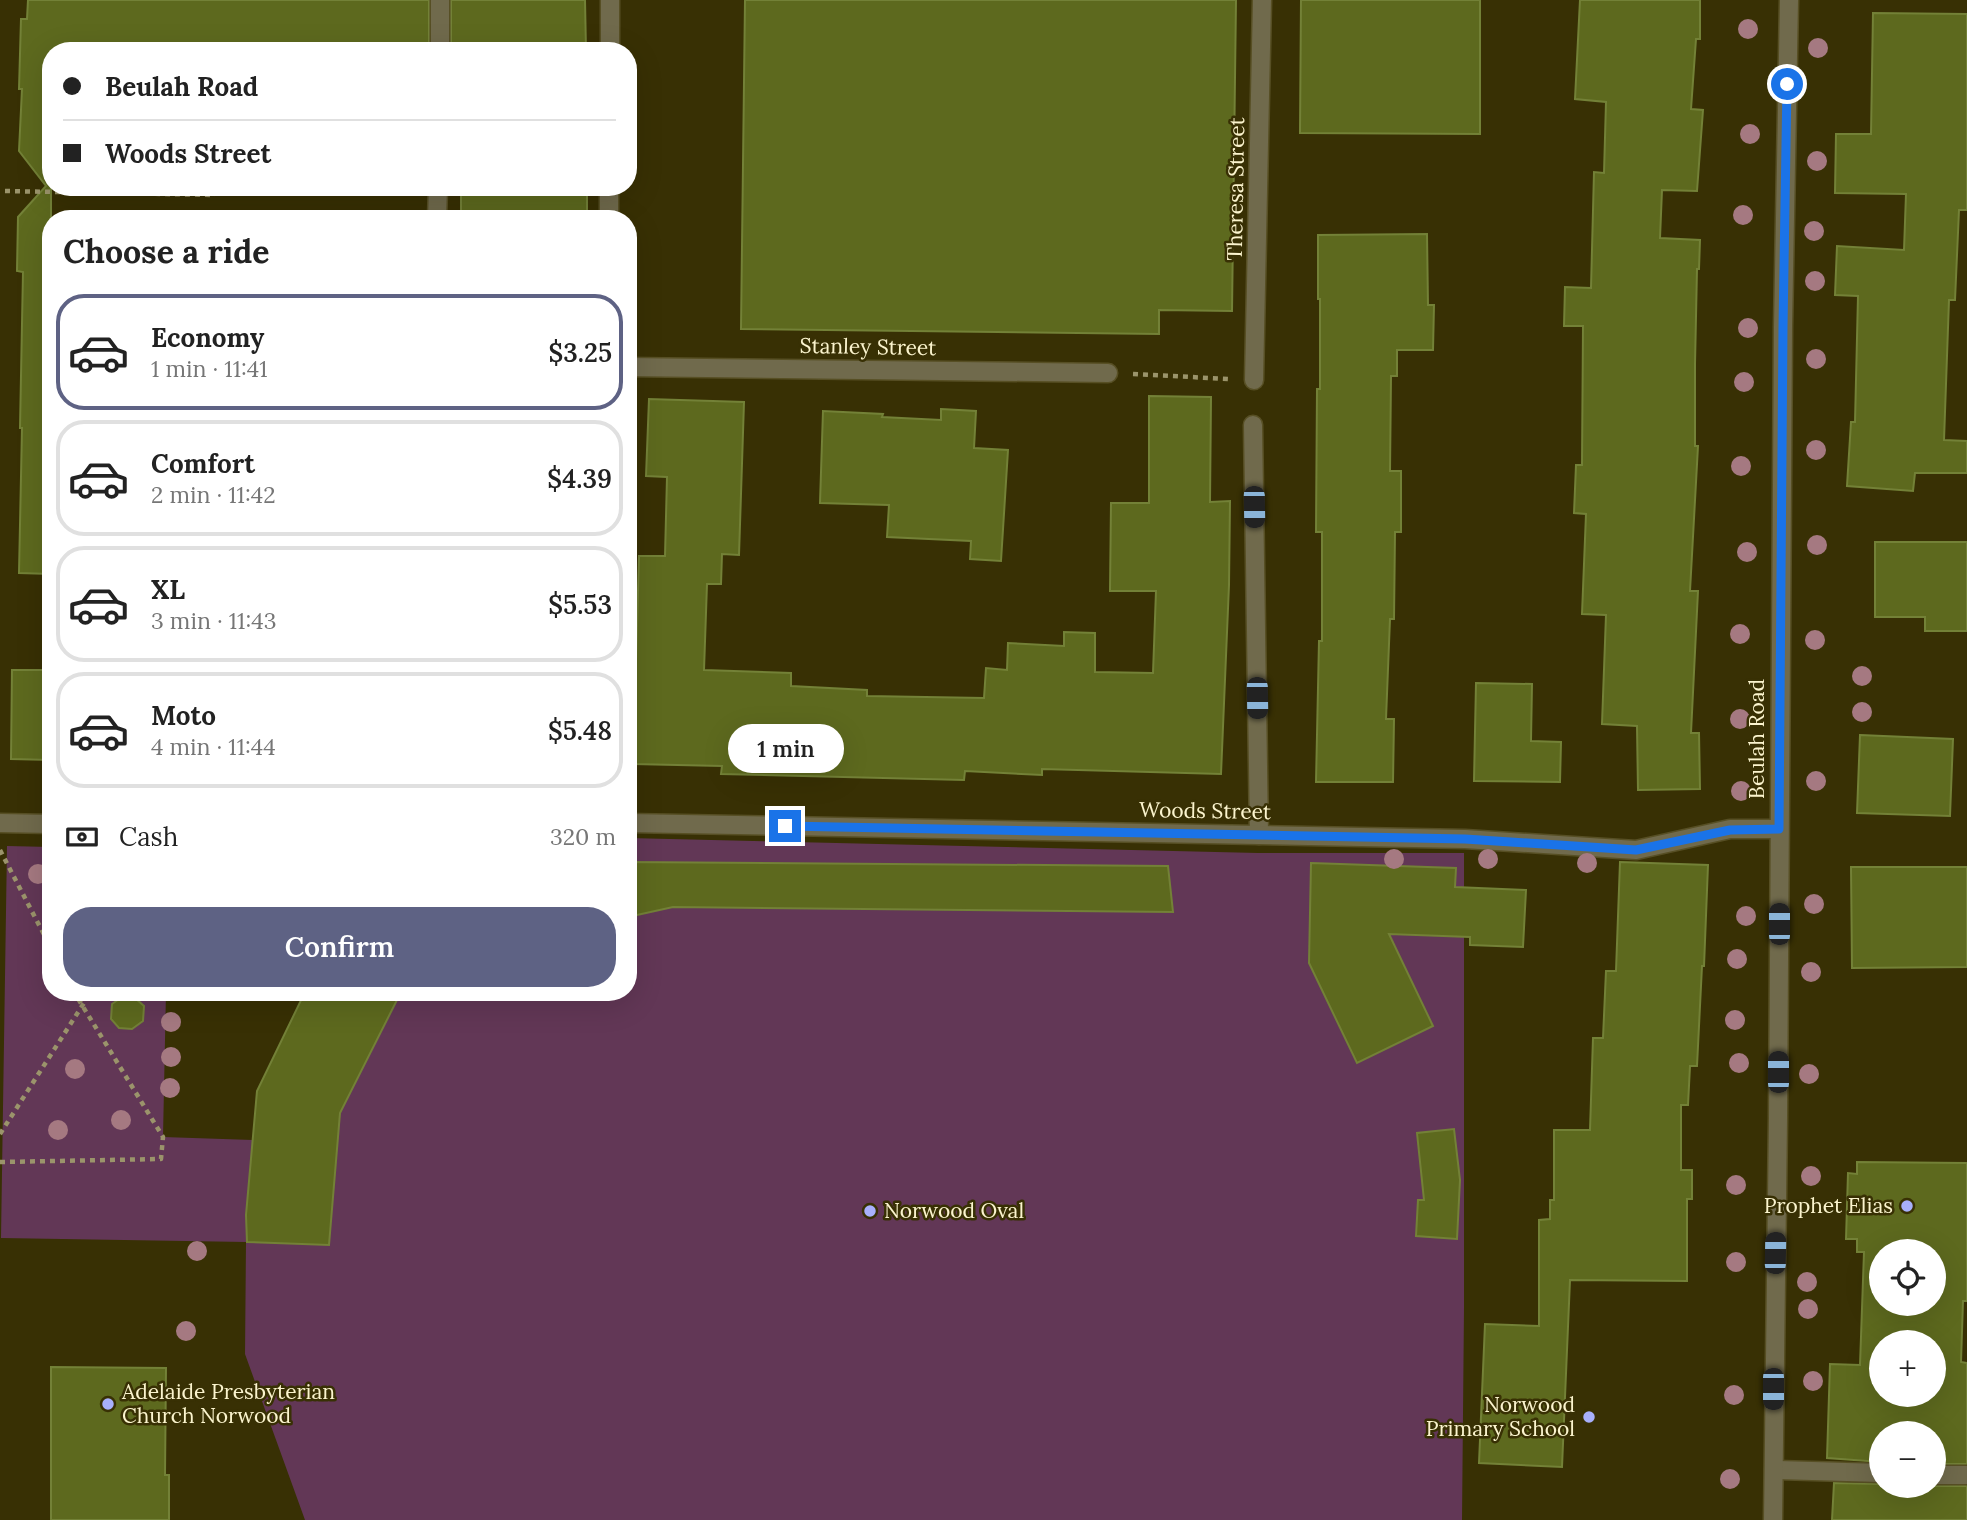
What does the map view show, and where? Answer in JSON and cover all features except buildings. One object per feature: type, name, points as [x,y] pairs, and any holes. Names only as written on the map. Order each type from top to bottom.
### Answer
[{"type":"street","points":[[440,0],[440,42]]},
{"type":"street","points":[[610,0],[610,42]]},
{"type":"street","name":"Theresa Street","points":[[1254,380],[1262,0]]},
{"type":"street","name":"Beulah Road","points":[[1773,1520],[1783,327],[1789,0]]},
{"type":"street","name":"Stanley Street","points":[[637,367],[1108,373]]},
{"type":"street","points":[[1253,425],[1259,835]]},
{"type":"street","points":[[0,823],[42,824]]},
{"type":"street","name":"Woods Street","points":[[637,823],[1465,839],[1636,850],[1730,830],[1779,829]]},
{"type":"street","points":[[1774,1470],[1869,1473]]},
{"type":"street","points":[[1946,1475],[1967,1475]]},
{"type":"path","points":[[5,191],[42,192]]},
{"type":"path","points":[[1108,373],[1254,380]]},
{"type":"path","points":[[0,850],[42,931]]},
{"type":"path","points":[[0,1162],[161,1159],[163,1137],[78,1001]]},
{"type":"path","points":[[0,1134],[86,1001]]},
{"type":"shaded area","name":"Norwood Oval","points":[[637,838],[1258,853],[1464,853],[1462,1520],[305,1520],[245,1354],[246,1242],[1,1238],[7,846],[42,847],[42,1001],[166,1001],[163,1137],[253,1140],[257,1091],[301,1001],[637,1001]]},
{"type":"place","name":"Prophet Elias","points":[[1907,1206]]},
{"type":"place","name":"Norwood Oval","points":[[870,1211]]},
{"type":"place","name":"Adelaide Presbyterian Church Norwood","points":[[108,1404]]},
{"type":"place","name":"Norwood Primary School","points":[[1589,1417]]},
{"type":"route","points":[[785,826],[1465,839],[1636,850],[1730,830],[1779,829],[1787,84]]}]
